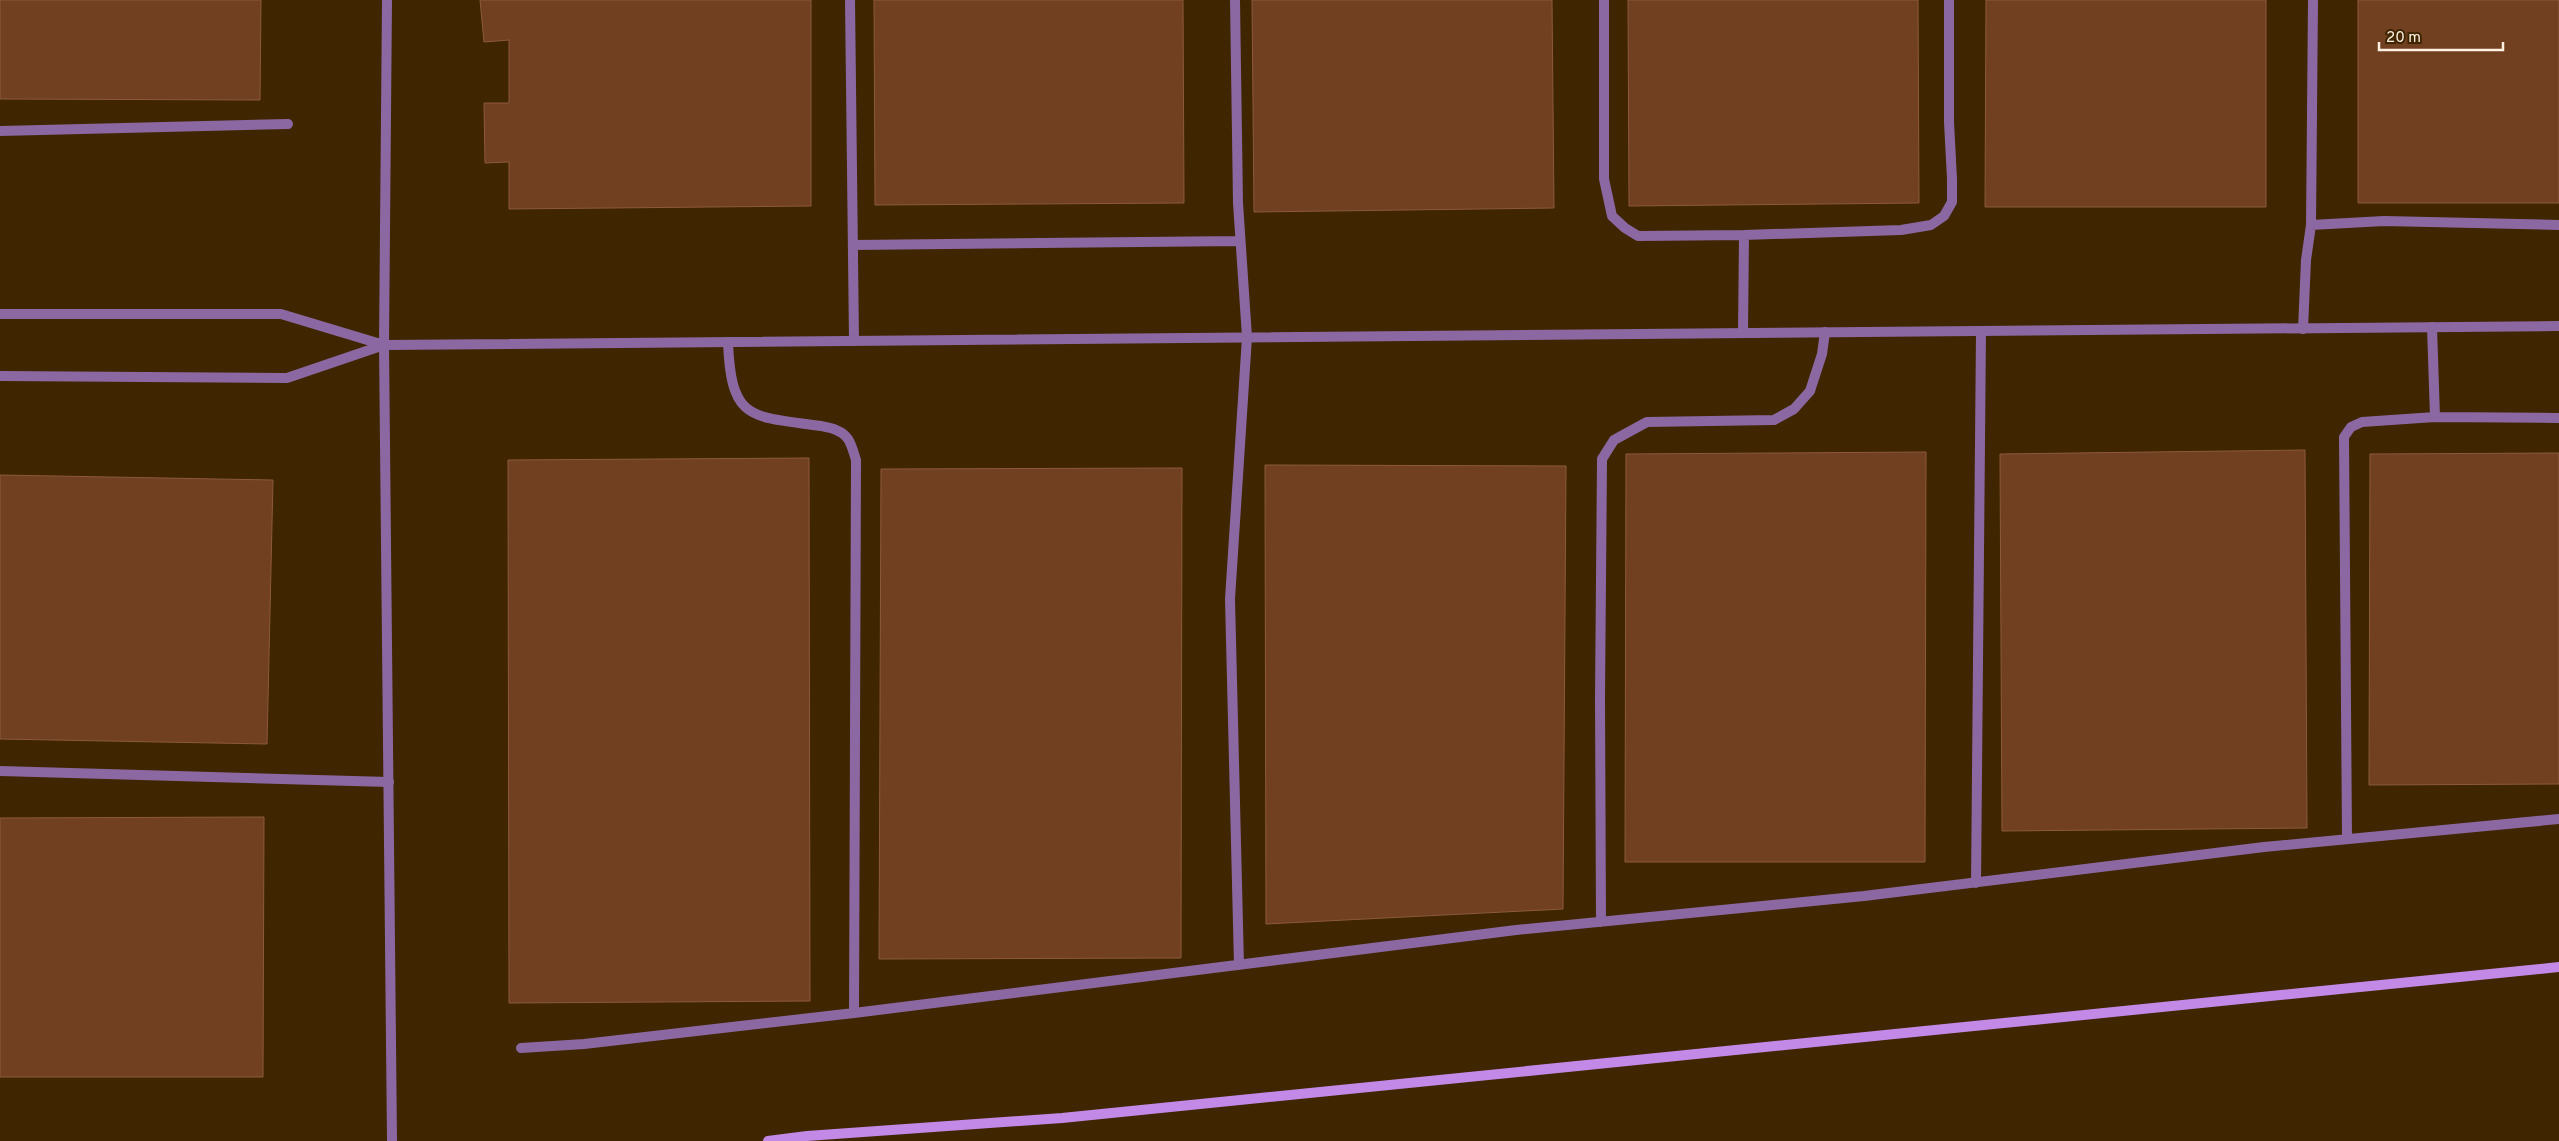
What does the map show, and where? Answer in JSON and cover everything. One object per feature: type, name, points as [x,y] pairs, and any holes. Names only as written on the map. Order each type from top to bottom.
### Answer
[{"type":"street","points":[[387,0],[384,345],[392,1141]]},
{"type":"street","points":[[850,0],[854,341]]},
{"type":"street","points":[[1235,0],[1237,194],[1248,338],[1230,599],[1238,966]]},
{"type":"street","points":[[1604,0],[1604,178],[1612,216],[1624,228],[1638,236],[1901,230],[1931,225],[1944,216],[1952,202],[1949,122],[1949,0]]},
{"type":"street","points":[[2303,329],[2306,260],[2311,225],[2313,0]]},
{"type":"street","points":[[0,131],[288,124]]},
{"type":"street","points":[[2311,225],[2384,221],[2559,225]]},
{"type":"street","points":[[1743,333],[1744,235]]},
{"type":"street","points":[[853,245],[1240,241]]},
{"type":"street","points":[[0,314],[281,314],[384,345],[2559,326]]},
{"type":"street","points":[[2432,327],[2435,417]]},
{"type":"street","points":[[1976,883],[1980,331]]},
{"type":"street","points":[[1601,922],[1600,679],[1602,459],[1614,440],[1648,422],[1774,420],[1794,409],[1810,392],[1822,354],[1825,332]]},
{"type":"street","points":[[728,342],[729,375],[737,399],[750,411],[775,420],[834,428],[848,438],[856,460],[854,1013]]},
{"type":"street","points":[[0,376],[287,378],[384,345]]},
{"type":"street","points":[[2348,839],[2344,437],[2351,427],[2362,422],[2435,417],[2559,418]]},
{"type":"street","points":[[0,771],[389,782]]},
{"type":"street","points":[[522,1048],[584,1044],[854,1013],[1516,930],[1864,896],[2348,839],[2559,819]]},
{"type":"street","points":[[768,1141],[807,1136],[1062,1118],[2559,967]]},
{"type":"building","points":[[0,0],[261,0],[260,100],[0,99]]},
{"type":"building","points":[[480,0],[811,0],[811,206],[509,209],[509,162],[485,163],[484,103],[509,103],[509,40],[484,42]]},
{"type":"building","points":[[874,0],[1183,0],[1184,203],[875,205]]},
{"type":"building","points":[[1252,0],[1552,0],[1554,208],[1254,212]]},
{"type":"building","points":[[1628,0],[1918,0],[1919,203],[1629,206]]},
{"type":"building","points":[[1986,0],[2266,0],[2266,207],[1985,207]]},
{"type":"building","points":[[2358,0],[2559,0],[2559,203],[2358,203]]},
{"type":"building","points":[[2305,450],[2307,828],[2002,831],[2000,454]]},
{"type":"building","points":[[1926,452],[1925,862],[1625,862],[1626,454]]},
{"type":"building","points":[[2559,453],[2559,784],[2369,785],[2370,454]]},
{"type":"building","points":[[809,458],[810,1001],[509,1003],[508,460]]},
{"type":"building","points":[[1265,465],[1566,466],[1563,909],[1266,924]]},
{"type":"building","points":[[1182,468],[1181,958],[879,959],[881,469]]},
{"type":"building","points":[[0,475],[273,480],[267,744],[0,739]]},
{"type":"building","points":[[264,817],[263,1077],[0,1077],[0,818]]}]
